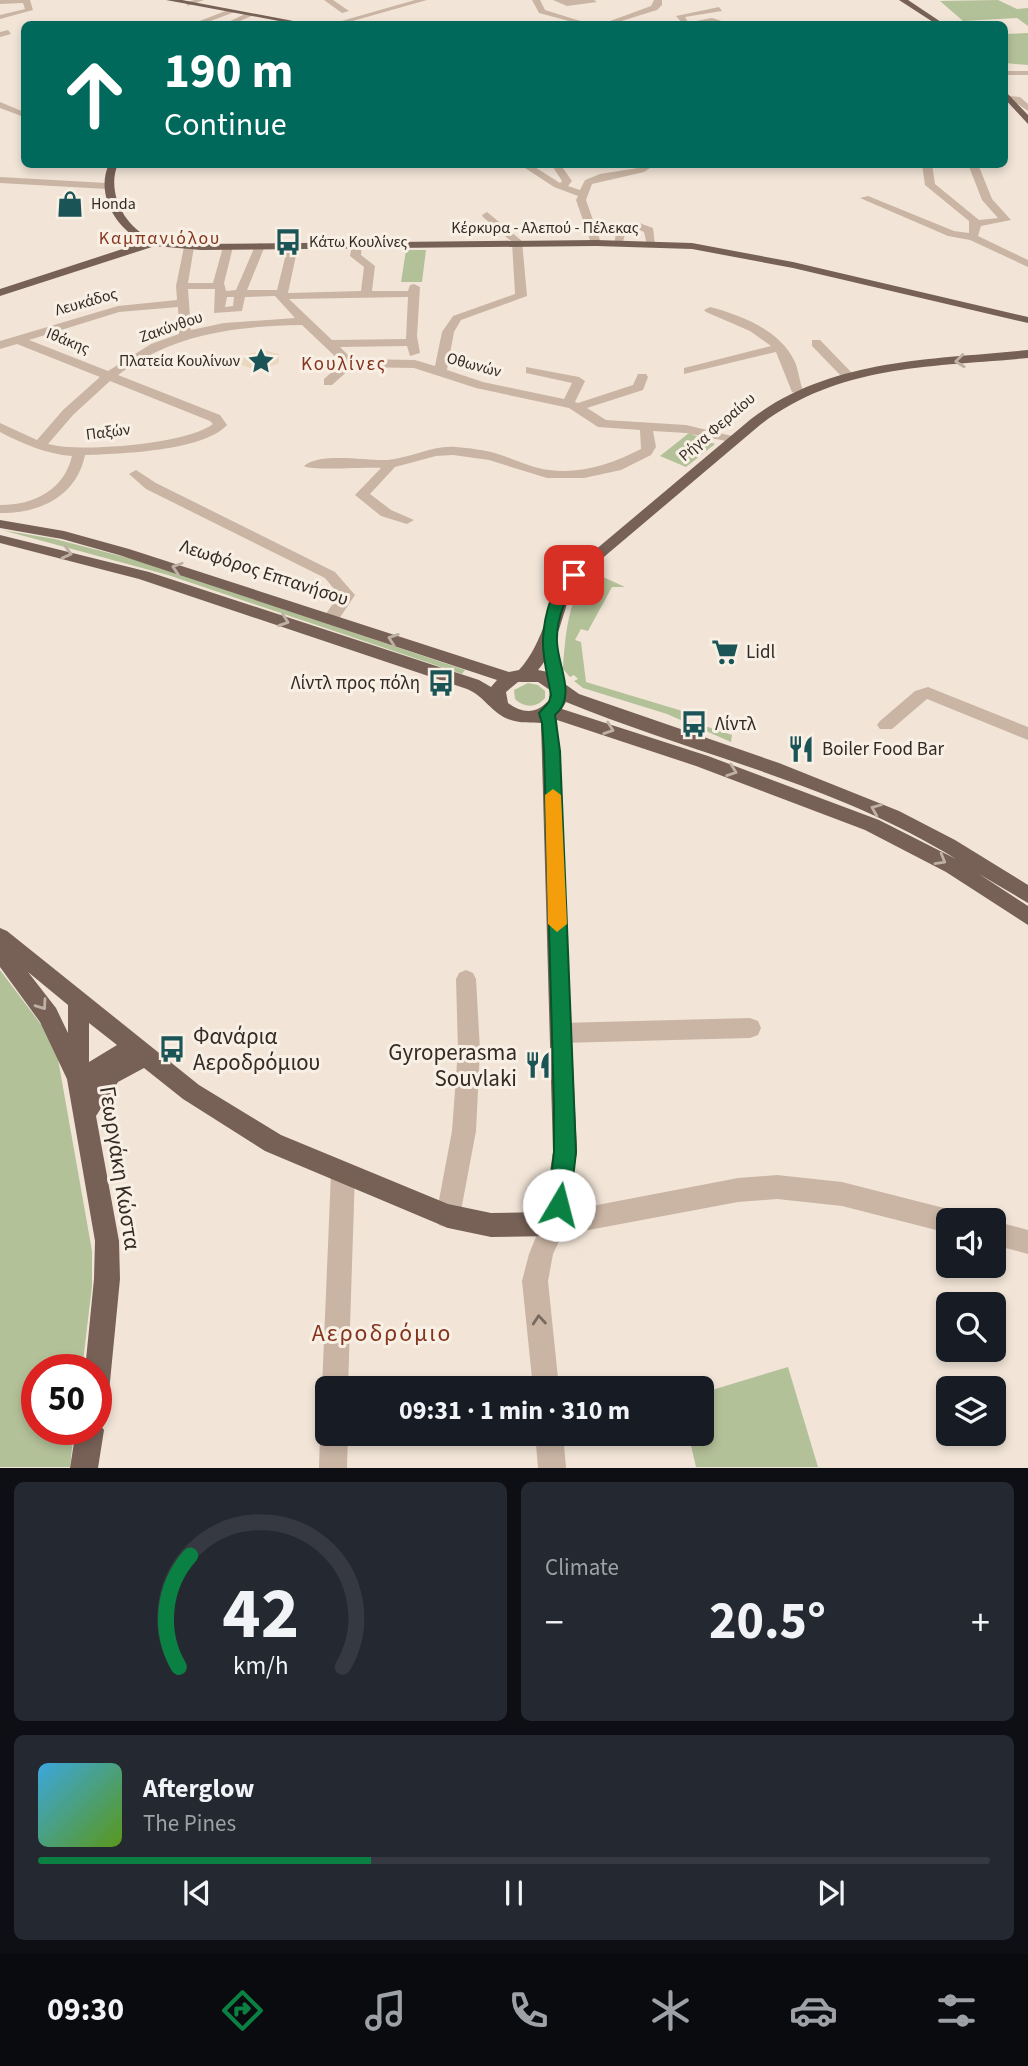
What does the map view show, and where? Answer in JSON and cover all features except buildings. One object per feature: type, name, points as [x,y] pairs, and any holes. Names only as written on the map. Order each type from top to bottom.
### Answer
[{"type":"main road","points":[[170,0],[287,21]]},
{"type":"main road","points":[[894,0],[926,21]]},
{"type":"main road","points":[[903,0],[935,21]]},
{"type":"main road","points":[[1009,101],[1026,124],[1028,135]]},
{"type":"main road","points":[[107,186],[107,176],[112,168]]},
{"type":"main road","name":"Κέρκυρα - Αλεπού - Πέλεκας","points":[[107,186],[132,229],[155,242],[189,247],[651,243],[727,251],[1028,320]]},
{"type":"main road","points":[[0,293],[155,242]]},
{"type":"main road","name":"Ρήγα Φεραίου","points":[[557,688],[550,641],[562,589],[574,575],[768,410],[798,392],[848,376],[1028,354]]},
{"type":"main road","name":"Λεωφόρος Επτανήσου","points":[[0,524],[64,535],[112,548],[518,676],[545,678],[557,688],[866,805],[946,844],[1028,895]]},
{"type":"main road","name":"Λεωφόρος Επτανήσου","points":[[0,539],[94,560],[201,593],[479,687],[499,705],[521,717],[539,733],[552,751]]},
{"type":"main road","name":"Ρήγα Φεραίου","points":[[518,676],[539,660],[550,641]]},
{"type":"main road","points":[[499,705],[499,687],[518,676]]},
{"type":"main road","points":[[548,712],[558,701],[557,688]]},
{"type":"main road","points":[[0,937],[209,1105],[241,1125],[342,1173],[448,1216],[505,1226],[554,1224],[565,1152],[552,751],[548,712]]},
{"type":"main road","points":[[521,717],[548,712],[702,761],[872,825],[953,867],[1028,917]]},
{"type":"main road","name":"Γεωργάκη Κώστα","points":[[0,951],[48,1015],[81,1095]]},
{"type":"main road","name":"Γεωργάκη Κώστα","points":[[79,1001],[81,1095],[107,1241],[107,1279],[100,1354]]},
{"type":"main road","points":[[81,1095],[141,1051]]},
{"type":"main road","points":[[84,1468],[88,1445]]},
{"type":"street","points":[[190,4],[200,0]]},
{"type":"street","points":[[328,0],[345,11]]},
{"type":"street","points":[[343,21],[381,7],[423,0]]},
{"type":"street","points":[[402,9],[438,0]]},
{"type":"street","points":[[536,0],[542,11],[576,21]]},
{"type":"street","points":[[556,0],[594,9],[601,5],[602,0]]},
{"type":"street","points":[[615,21],[654,8],[658,5],[658,0]]},
{"type":"street","points":[[0,2],[25,1],[29,10],[0,16]]},
{"type":"street","points":[[684,21],[680,15],[719,9]]},
{"type":"street","points":[[204,21],[230,12]]},
{"type":"street","points":[[235,21],[250,15]]},
{"type":"street","points":[[1008,73],[1028,73]]},
{"type":"street","points":[[1009,101],[1028,95]]},
{"type":"street","points":[[1009,101],[1028,108]]},
{"type":"street","points":[[0,105],[21,114]]},
{"type":"street","points":[[530,168],[562,187],[583,195]]},
{"type":"street","points":[[559,168],[567,181],[562,187]]},
{"type":"street","points":[[596,243],[585,214],[583,195],[590,180],[645,168]]},
{"type":"street","points":[[928,168],[930,186],[976,223]]},
{"type":"street","points":[[975,168],[987,200],[1006,220],[976,223]]},
{"type":"street","points":[[0,180],[107,186]]},
{"type":"street","points":[[865,198],[952,234],[973,237],[1028,264]]},
{"type":"street","points":[[440,373],[448,332],[457,318],[468,311],[521,296],[518,243],[487,215]]},
{"type":"street","points":[[973,237],[976,223]]},
{"type":"street","points":[[618,243],[621,229],[630,226],[649,230],[651,243]]},
{"type":"street","points":[[357,245],[355,256],[370,266],[367,291]]},
{"type":"street","points":[[228,247],[218,311],[238,309],[240,294],[260,246]]},
{"type":"street","points":[[280,295],[293,246]]},
{"type":"street","points":[[185,336],[182,286],[189,247]]},
{"type":"street","points":[[182,286],[240,294],[280,295],[367,291],[392,295],[414,291],[411,342],[419,365]]},
{"type":"street","points":[[280,295],[349,363],[328,382]]},
{"type":"street","name":"Λευκάδος","points":[[0,345],[118,309],[182,303]]},
{"type":"street","points":[[710,310],[746,324],[777,348],[788,362],[798,392]]},
{"type":"street","name":"Ζακύνθου","points":[[40,445],[73,406],[106,375],[151,348],[185,336],[248,323],[305,321]]},
{"type":"street","name":"Ιθάκης","points":[[18,340],[215,418],[220,425]]},
{"type":"street","points":[[329,344],[411,342]]},
{"type":"street","points":[[816,343],[848,376]]},
{"type":"street","points":[[688,371],[777,348]]},
{"type":"street","name":"Οθωνών","points":[[349,363],[419,365],[480,385],[573,405],[603,424],[704,432],[730,440]]},
{"type":"street","points":[[530,370],[579,381],[573,405],[639,387],[642,377]]},
{"type":"street","name":"Παξών","points":[[0,427],[40,445],[79,453],[185,439],[214,432],[220,425]]},
{"type":"street","points":[[312,466],[351,461],[389,464],[453,451],[491,456],[547,474],[584,474],[616,467],[646,452],[649,446],[646,427]]},
{"type":"street","points":[[0,509],[32,503],[64,487],[74,472],[79,453]]},
{"type":"street","points":[[389,464],[383,476],[364,490],[362,495],[380,509],[407,520]]},
{"type":"street","points":[[136,474],[151,486],[330,575],[347,595],[331,618]]},
{"type":"street","points":[[886,725],[921,695],[928,693],[1028,734]]},
{"type":"street","points":[[448,1216],[464,1131],[469,1050],[466,979]]},
{"type":"street","points":[[561,1033],[750,1028]]},
{"type":"street","points":[[335,1376],[342,1173]]},
{"type":"street","points":[[544,1376],[536,1281],[541,1254],[554,1224],[738,1190],[777,1187],[842,1194],[936,1218]]},
{"type":"street","points":[[1006,1236],[1028,1242]]},
{"type":"street","points":[[333,1468],[334,1446]]},
{"type":"street","points":[[550,1446],[552,1468]]},
{"type":"green space","points":[[998,0],[1017,9],[1028,8],[1028,26],[1017,18],[963,21],[940,1]]},
{"type":"green space","points":[[1028,33],[1028,65],[1008,63],[1008,34]]},
{"type":"green space","points":[[406,250],[426,250],[422,282],[401,282]]},
{"type":"green space","points":[[689,433],[715,444],[686,467],[660,456]]},
{"type":"green space","points":[[2,530],[55,539],[140,561],[465,670],[462,674],[168,575]]},
{"type":"green space","points":[[603,577],[625,587],[612,587],[588,631],[581,629],[575,640],[581,642],[586,682],[689,713],[687,720],[732,735],[731,742],[667,714],[583,688],[574,681],[578,679],[574,675],[570,677],[563,669],[567,629],[575,598],[582,586],[591,579]]},
{"type":"green space","points":[[528,683],[538,685],[545,691],[545,698],[538,704],[526,705],[515,699],[514,690]]},
{"type":"green space","points":[[0,970],[49,1035],[58,1059],[92,1251],[92,1286],[84,1354],[21,1354],[21,1445],[72,1445],[70,1467],[0,1467]]},
{"type":"green space","points":[[788,1367],[818,1467],[696,1467],[691,1446],[714,1446],[714,1389]]},
{"type":"shaded area","name":"Πλατεία Κουλίνων","points":[[263,350],[279,354],[279,363],[259,371],[241,365],[245,355]]},
{"type":"slow traffic","points":[[553,795],[557,924]]},
{"type":"place","name":"Honda","points":[[70,204]]},
{"type":"place","name":"Κάτω Κουλίνες","points":[[288,242]]},
{"type":"place","name":"Πλατεία Κουλίνων","points":[[261,361]]},
{"type":"place","name":"Lidl","points":[[725,652]]},
{"type":"place","name":"Λίντλ προς πόλη","points":[[441,683]]},
{"type":"place","name":"Λίντλ","points":[[694,724]]},
{"type":"place","name":"Boiler Food Bar","points":[[801,749]]},
{"type":"place","name":"Φανάρια Αεροδρόμιου","points":[[172,1049]]},
{"type":"place","name":"Gyroperasma Souvlaki","points":[[538,1065]]},
{"type":"district","name":"Καμπανιόλου","points":[[160,238]]},
{"type":"district","name":"Κουλίνες","points":[[344,364]]},
{"type":"district","name":"Αεροδρόμιο","points":[[382,1333]]},
{"type":"route","points":[[559,1205],[565,1152],[565,1107],[552,751],[550,723],[546,713],[556,705],[559,695],[550,641],[554,614],[562,589],[574,575]]}]
